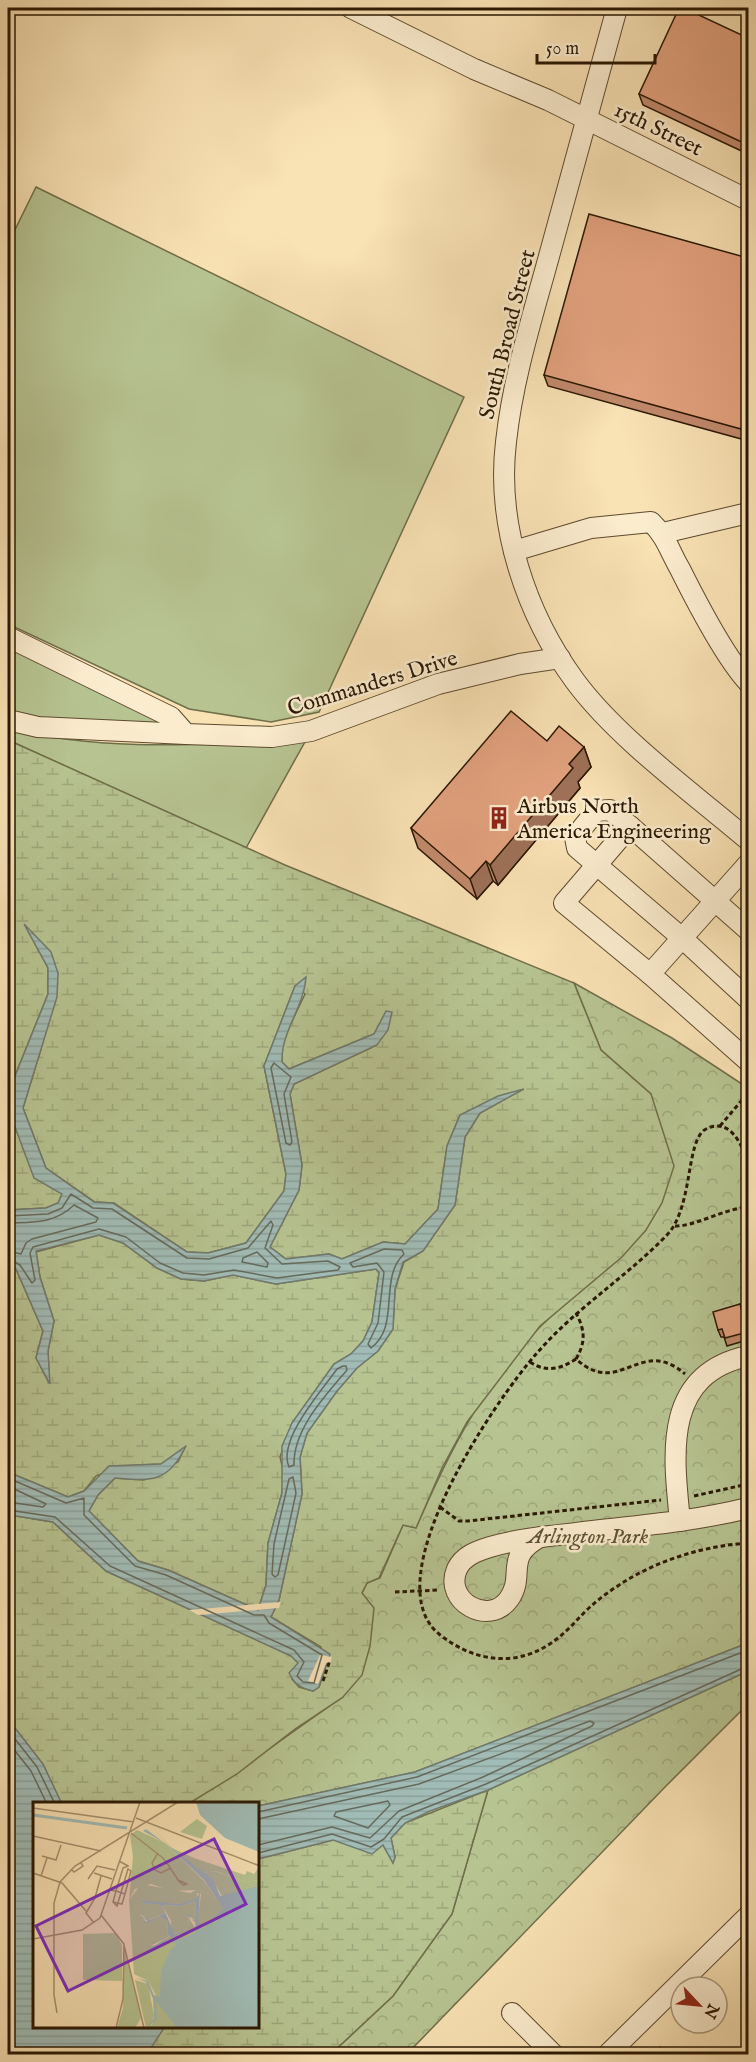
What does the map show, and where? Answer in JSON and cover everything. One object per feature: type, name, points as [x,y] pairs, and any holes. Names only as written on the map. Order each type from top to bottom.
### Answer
[{"type":"street","name":"15th Street","points":[[351,8],[474,69],[548,100],[748,200]]},
{"type":"street","name":"South Broad Street","points":[[616,8],[519,368],[510,411],[505,476],[514,551],[527,592],[542,627],[560,658],[598,708],[624,734],[748,840]]},
{"type":"street","points":[[663,533],[748,513]]},
{"type":"street","points":[[514,551],[591,528],[651,522],[663,533],[701,608],[748,682]]},
{"type":"street","points":[[8,638],[171,717],[186,734]]},
{"type":"street","name":"Commanders Drive","points":[[8,720],[38,727],[272,737],[311,731],[438,684],[520,664],[560,658]]},
{"type":"street","points":[[748,930],[610,810],[596,811],[574,837],[577,848],[682,938],[748,999]]},
{"type":"street","points":[[630,826],[564,903],[650,974],[748,1061]]},
{"type":"street","points":[[650,974],[748,864]]},
{"type":"street","points":[[680,1521],[675,1448],[681,1410],[705,1376],[721,1365],[748,1356]]},
{"type":"street","points":[[540,1538],[528,1544],[519,1555],[514,1588],[510,1598],[500,1607],[483,1611],[470,1607],[460,1599],[456,1588],[457,1569],[471,1554],[490,1547],[540,1538],[680,1521],[748,1508]]},
{"type":"street","points":[[608,2055],[748,1916]]},
{"type":"street","points":[[512,2013],[553,2055]]},
{"type":"path","points":[[748,1092],[720,1126],[705,1130],[695,1140],[686,1196],[675,1226],[652,1249],[576,1313],[529,1362],[513,1383],[456,1472],[440,1507],[422,1560],[419,1592],[426,1618],[441,1635],[470,1653],[485,1658],[513,1658],[547,1646],[600,1599],[630,1578],[689,1552],[711,1546],[748,1543]]},
{"type":"path","points":[[720,1126],[735,1134],[748,1161]]},
{"type":"path","points":[[675,1226],[685,1226],[720,1212],[748,1207]]},
{"type":"path","points":[[529,1362],[544,1369],[557,1368],[576,1359],[584,1335],[583,1325],[576,1313]]},
{"type":"path","points":[[576,1359],[592,1371],[602,1374],[614,1373],[643,1361],[659,1359],[675,1366],[688,1377]]},
{"type":"path","points":[[440,1507],[459,1521],[468,1521],[678,1498],[748,1484]]},
{"type":"path","points":[[395,1592],[456,1588]]},
{"type":"path","points":[[323,1681],[330,1660]]},
{"type":"green space","points":[[36,187],[464,397],[319,712],[271,722],[189,709],[8,624],[8,244]]},
{"type":"green space","points":[[8,645],[159,718],[156,723],[41,720],[8,712]]},
{"type":"green space","points":[[8,728],[45,736],[119,744],[193,745],[306,740],[246,848],[8,740]]},
{"type":"green space","points":[[8,740],[285,865],[574,983],[601,1050],[651,1094],[674,1166],[662,1203],[646,1230],[622,1257],[540,1326],[467,1422],[442,1468],[416,1528],[403,1525],[379,1578],[367,1583],[362,1593],[374,1608],[370,1646],[362,1675],[343,1697],[295,1729],[237,1774],[191,1802],[33,1802],[33,2029],[260,2029],[260,1858],[333,1840],[383,1845],[393,1863],[395,1857],[391,1838],[405,1823],[488,1790],[452,1914],[393,1996],[331,2054],[8,2054],[8,1517],[10,1515],[53,1522],[106,1571],[292,1656],[299,1663],[292,1679],[299,1687],[313,1691],[319,1687],[323,1675],[321,1647],[271,1617],[279,1600],[302,1494],[300,1457],[307,1433],[337,1391],[357,1368],[378,1351],[393,1329],[395,1289],[404,1262],[423,1251],[455,1205],[465,1137],[480,1113],[521,1090],[460,1115],[447,1146],[438,1209],[405,1244],[383,1242],[342,1259],[329,1254],[286,1259],[270,1247],[299,1190],[302,1165],[290,1094],[294,1084],[377,1045],[386,1012],[374,1034],[289,1069],[282,1062],[281,1044],[305,994],[295,986],[264,1066],[286,1174],[284,1191],[246,1243],[208,1253],[187,1252],[114,1203],[95,1202],[46,1168],[23,1108],[41,1049],[58,973],[26,927],[48,968],[48,994],[11,1086],[12,1119],[62,1194],[58,1203],[46,1208],[8,1210]]},
{"type":"green space","name":"Arlington Park","points":[[574,983],[672,1038],[748,1088],[748,1643],[415,1772],[260,1806],[260,1802],[191,1802],[343,1697],[362,1593],[367,1583],[380,1578],[403,1525],[416,1528],[454,1447],[485,1396],[502,1371],[541,1326],[646,1230],[651,1094],[601,1050]]},
{"type":"green space","points":[[99,1235],[123,1243],[157,1268],[181,1279],[204,1281],[233,1275],[276,1284],[376,1269],[379,1273],[372,1322],[363,1341],[351,1354],[334,1364],[292,1423],[280,1457],[284,1474],[282,1493],[268,1543],[266,1585],[258,1610],[168,1570],[138,1561],[89,1511],[98,1495],[115,1478],[144,1480],[178,1462],[185,1447],[161,1464],[121,1466],[96,1476],[84,1491],[68,1497],[8,1472],[8,1262],[16,1269],[43,1331],[36,1358],[49,1383],[48,1351],[54,1321],[40,1277],[36,1252]]},
{"type":"green space","points":[[748,1671],[748,1704],[407,2054],[331,2054],[393,1996],[452,1914],[488,1790]]},
{"type":"water","points":[[24,924],[51,952],[58,973],[57,997],[23,1108],[46,1168],[94,1202],[113,1203],[187,1252],[208,1253],[246,1243],[284,1191],[286,1174],[264,1066],[295,986],[306,977],[301,999],[285,1040],[282,1062],[289,1069],[374,1034],[386,1011],[392,1012],[388,1030],[377,1045],[294,1084],[290,1094],[302,1165],[299,1190],[270,1247],[286,1259],[329,1254],[342,1259],[383,1242],[405,1244],[438,1209],[447,1146],[460,1115],[498,1096],[524,1089],[480,1113],[465,1137],[455,1205],[423,1251],[403,1262],[395,1289],[393,1329],[378,1351],[357,1368],[337,1391],[307,1433],[300,1457],[302,1494],[279,1600],[271,1617],[330,1654],[319,1687],[313,1691],[305,1689],[291,1677],[289,1673],[298,1663],[291,1656],[106,1571],[53,1522],[10,1515],[8,1517],[8,1472],[68,1497],[84,1491],[109,1466],[161,1464],[186,1446],[173,1467],[158,1477],[115,1478],[98,1495],[89,1511],[138,1561],[168,1570],[258,1610],[266,1585],[268,1543],[282,1493],[282,1446],[292,1423],[334,1364],[351,1354],[363,1341],[372,1322],[379,1273],[376,1269],[276,1284],[233,1275],[204,1281],[181,1279],[157,1268],[123,1243],[99,1235],[36,1251],[40,1277],[54,1321],[48,1351],[50,1384],[36,1358],[43,1331],[16,1269],[8,1262],[8,1210],[46,1208],[58,1203],[62,1194],[34,1178],[12,1119],[11,1086],[48,994],[48,968]]},
{"type":"water","points":[[748,1643],[748,1671],[488,1790],[430,1811],[405,1823],[391,1838],[395,1857],[393,1863],[383,1845],[372,1854],[333,1840],[260,1858],[260,1806],[415,1772]]},
{"type":"water","points":[[8,1719],[43,1764],[61,1802],[33,1802],[33,2029],[163,2029],[147,2054],[8,2054]]},
{"type":"pier","points":[[281,1602],[279,1608],[198,1615],[189,1610]]},
{"type":"pier","points":[[320,1655],[332,1657],[330,1664],[326,1663],[318,1684],[308,1681]]},
{"type":"building","points":[[679,8],[684,8],[748,38],[748,145],[639,94]]},
{"type":"building","points":[[589,214],[748,258],[748,402],[741,429],[544,375]]},
{"type":"building","name":"Airbus North America Engineering","points":[[511,711],[547,741],[559,726],[584,747],[569,764],[573,768],[490,865],[486,861],[470,879],[411,828]]},
{"type":"building","points":[[740,1304],[745,1323],[742,1324],[744,1333],[725,1338],[722,1329],[718,1330],[713,1312]]},
{"type":"building","points":[[660,2047],[667,2055],[652,2055]]},
{"type":"place","name":"Airbus North America Engineering","points":[[499,818]]}]
